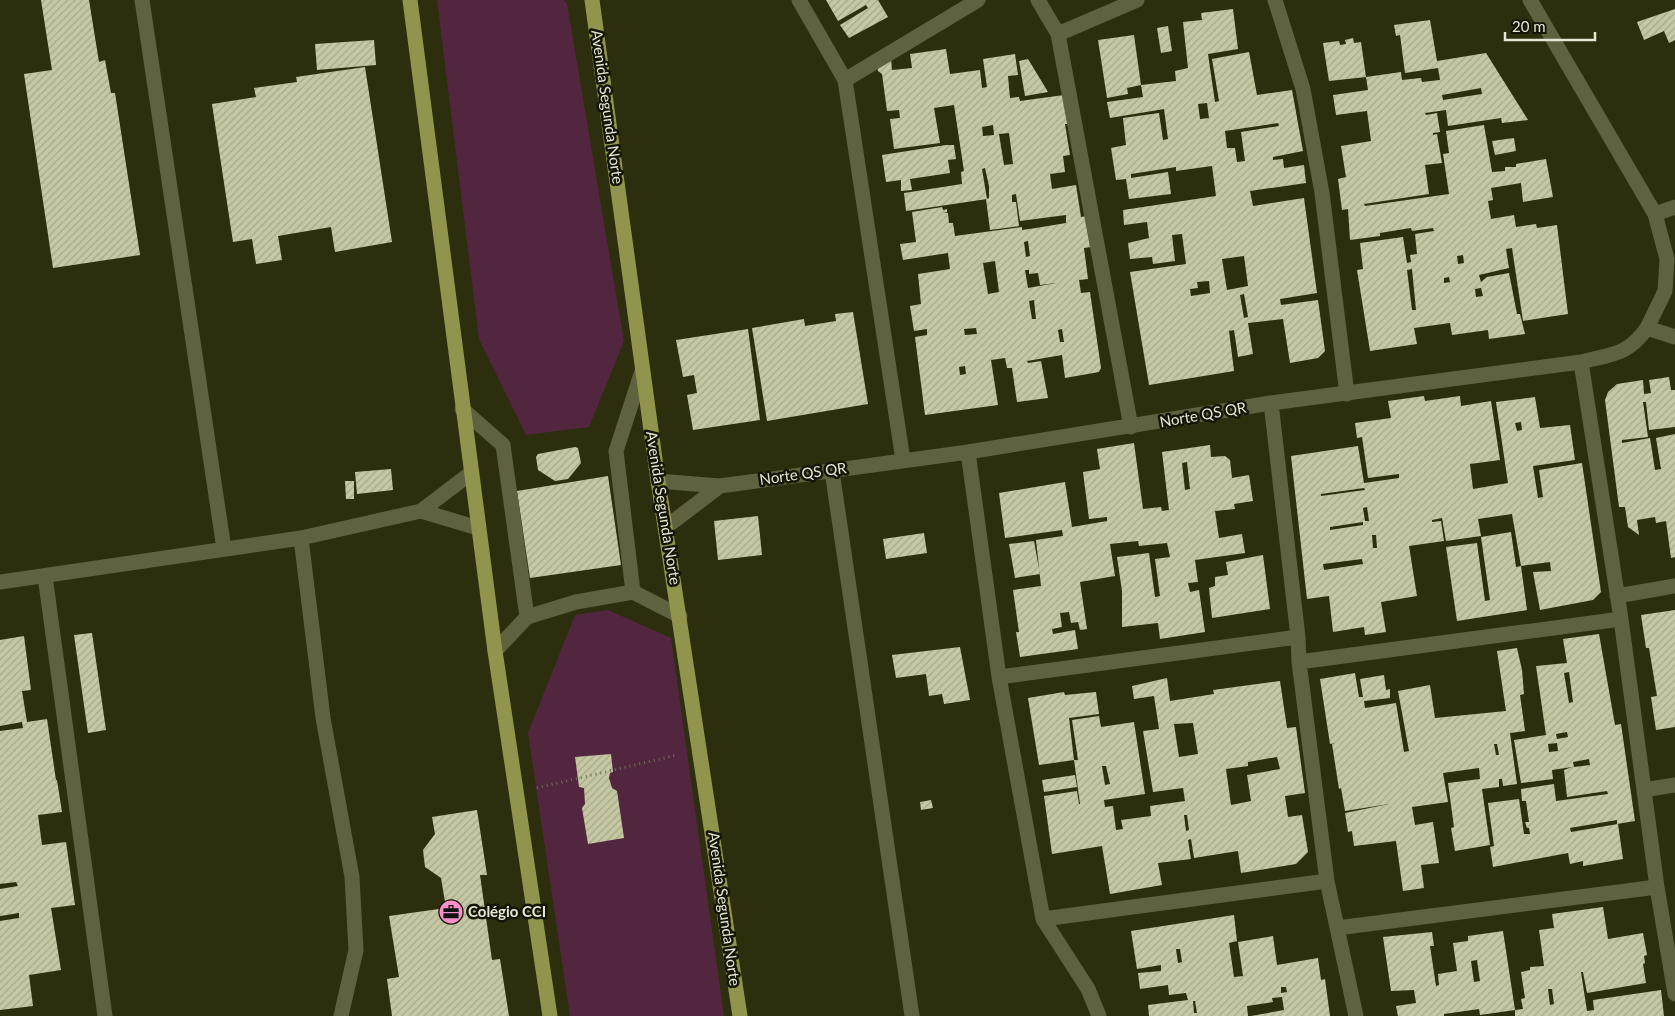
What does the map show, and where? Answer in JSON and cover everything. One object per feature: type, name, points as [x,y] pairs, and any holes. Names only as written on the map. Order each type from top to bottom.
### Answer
[{"type":"main road","points":[[410,0],[478,528],[550,1016]]},
{"type":"main road","name":"Avenida Segunda Norte","points":[[592,0],[658,481],[740,1016]]},
{"type":"street","points":[[142,0],[224,549]]},
{"type":"street","points":[[798,0],[845,80],[903,460]]},
{"type":"street","points":[[845,80],[978,0]]},
{"type":"street","points":[[1038,0],[1058,34],[1131,427]]},
{"type":"street","points":[[1058,34],[1138,0]]},
{"type":"street","points":[[1275,0],[1305,99],[1322,193],[1347,394]]},
{"type":"street","name":"Norte QS QR","points":[[658,481],[720,486],[968,452],[1271,403],[1581,362],[1619,352],[1636,343],[1665,291],[1667,259],[1655,214],[1530,0]]},
{"type":"street","points":[[1655,214],[1675,207]]},
{"type":"street","points":[[1646,328],[1675,337]]},
{"type":"street","points":[[1581,362],[1621,619],[1657,887],[1675,994]]},
{"type":"street","points":[[633,592],[616,451],[642,371]]},
{"type":"street","points":[[1271,403],[1298,637],[1299,662],[1327,881],[1356,1016]]},
{"type":"street","points":[[462,409],[503,445],[527,617]]},
{"type":"street","points":[[968,452],[999,677],[1043,919],[1088,988],[1099,1016]]},
{"type":"street","points":[[832,470],[912,1016]]},
{"type":"street","points":[[0,582],[301,538],[421,511],[471,473]]},
{"type":"street","name":"Norte QS QR","points":[[666,527],[720,486]]},
{"type":"street","points":[[421,511],[478,528]]},
{"type":"street","points":[[301,538],[323,718],[352,877],[356,950],[342,1016]]},
{"type":"street","points":[[45,576],[105,1016]]},
{"type":"street","points":[[1617,596],[1675,586]]},
{"type":"street","points":[[495,651],[527,617],[576,602],[633,592],[680,616]]},
{"type":"street","points":[[1299,662],[1621,619]]},
{"type":"street","points":[[999,677],[1298,637]]},
{"type":"street","points":[[1644,790],[1675,785]]},
{"type":"street","points":[[1043,919],[1327,881]]},
{"type":"street","points":[[1337,928],[1657,887]]},
{"type":"path","points":[[517,793],[700,750]]},
{"type":"shaded area","points":[[437,0],[564,0],[567,4],[624,341],[589,427],[526,435],[479,339]]},
{"type":"shaded area","points":[[608,610],[671,638],[724,1016],[570,1016],[528,733],[575,615]]},
{"type":"building","points":[[41,0],[89,0],[99,62],[105,60],[111,93],[115,93],[140,255],[53,268],[24,74],[52,70]]},
{"type":"building","points":[[826,0],[878,0],[888,17],[849,38],[840,25],[868,8],[866,5],[838,21]]},
{"type":"building","points":[[1233,9],[1238,49],[1208,54],[1215,102],[1219,101],[1212,59],[1249,52],[1257,95],[1292,90],[1303,151],[1273,157],[1273,160],[1283,159],[1284,168],[1304,165],[1306,183],[1250,191],[1253,206],[1304,198],[1317,293],[1280,299],[1281,305],[1318,300],[1325,351],[1318,358],[1290,363],[1283,319],[1248,323],[1253,354],[1238,357],[1234,330],[1229,331],[1234,371],[1149,385],[1130,272],[1186,264],[1182,234],[1172,235],[1175,261],[1153,264],[1152,257],[1130,259],[1128,243],[1149,238],[1147,222],[1124,225],[1123,210],[1216,196],[1212,166],[1176,171],[1176,167],[1131,174],[1131,178],[1168,172],[1171,194],[1129,199],[1126,179],[1116,180],[1111,148],[1126,145],[1123,118],[1159,113],[1163,140],[1168,139],[1164,109],[1110,118],[1107,102],[1143,97],[1141,85],[1176,81],[1175,71],[1188,68],[1183,22],[1202,20],[1201,13]],"holes":[[[1207,103],[1209,118],[1200,119],[1198,104]],[[1278,123],[1279,126],[1241,132],[1245,161],[1237,162],[1235,148],[1227,148],[1225,131]],[[1244,256],[1248,286],[1227,290],[1222,259]],[[1209,281],[1210,293],[1191,296],[1190,289],[1198,288],[1197,282]],[[1244,294],[1248,317],[1244,318],[1240,295]]]},
{"type":"building","points":[[1675,9],[1675,40],[1669,43],[1664,31],[1644,40],[1637,22]]},
{"type":"building","points":[[1430,20],[1437,61],[1486,53],[1528,120],[1502,123],[1501,118],[1448,126],[1446,110],[1425,113],[1426,115],[1437,113],[1440,132],[1433,133],[1433,135],[1437,134],[1442,163],[1425,165],[1429,194],[1364,204],[1365,206],[1449,194],[1443,154],[1449,153],[1446,131],[1484,125],[1492,172],[1505,171],[1505,167],[1516,167],[1516,164],[1546,159],[1553,197],[1523,202],[1521,183],[1491,188],[1493,200],[1488,201],[1491,219],[1514,215],[1516,227],[1536,224],[1537,228],[1557,225],[1568,314],[1523,321],[1512,248],[1506,249],[1509,268],[1479,275],[1481,282],[1487,277],[1509,273],[1517,314],[1520,314],[1525,334],[1489,339],[1488,330],[1452,335],[1450,323],[1414,328],[1417,344],[1370,351],[1357,270],[1363,269],[1360,243],[1403,237],[1407,263],[1411,262],[1410,255],[1417,254],[1415,234],[1434,231],[1433,228],[1412,231],[1411,228],[1380,233],[1380,236],[1350,240],[1348,209],[1342,210],[1338,179],[1346,177],[1341,146],[1371,141],[1367,111],[1336,115],[1333,95],[1368,90],[1366,77],[1401,72],[1402,80],[1421,78],[1422,82],[1440,80],[1438,68],[1405,73],[1400,35],[1396,36],[1394,25]],"holes":[[[1481,88],[1482,94],[1443,100],[1442,95]],[[1463,255],[1464,263],[1458,264],[1457,256]],[[1412,269],[1416,310],[1412,310],[1407,270]],[[1449,277],[1450,282],[1444,283],[1444,278]],[[1481,288],[1483,296],[1476,297],[1475,289]]]},
{"type":"building","points":[[1168,26],[1172,51],[1161,53],[1157,28]]},
{"type":"building","points":[[1134,35],[1141,85],[1127,88],[1128,94],[1107,98],[1098,40]]},
{"type":"building","points":[[1353,38],[1354,43],[1361,42],[1366,77],[1329,81],[1323,43],[1339,41],[1340,45],[1346,44],[1345,40]]},
{"type":"building","points":[[374,40],[376,65],[317,70],[315,44]]},
{"type":"building","points":[[946,49],[950,74],[980,70],[982,88],[987,87],[983,59],[1015,54],[1018,75],[1008,76],[1010,98],[1019,97],[1020,101],[1064,95],[1071,124],[1065,124],[1070,155],[1063,156],[1065,172],[1050,174],[1052,189],[1076,185],[1081,217],[1087,216],[1091,247],[1084,248],[1088,279],[1079,280],[1081,293],[1090,292],[1101,368],[1099,372],[1065,378],[1062,355],[1027,361],[1028,363],[1041,361],[1048,398],[1017,402],[1012,368],[1007,368],[1005,358],[991,360],[998,405],[925,415],[915,337],[927,335],[927,329],[914,331],[910,306],[921,304],[918,274],[950,269],[948,253],[903,260],[900,244],[916,242],[912,212],[942,207],[943,210],[947,209],[947,212],[943,212],[948,213],[949,223],[953,223],[955,236],[1022,227],[1022,230],[1066,223],[1066,215],[1020,221],[1016,194],[1012,195],[1012,202],[1016,202],[1019,226],[990,230],[986,199],[906,211],[904,193],[962,184],[961,172],[964,171],[954,105],[934,108],[940,143],[894,149],[890,119],[900,118],[899,110],[887,111],[882,74],[878,71],[876,60],[891,58],[892,70],[912,68],[910,54]],"holes":[[[993,125],[994,135],[983,136],[982,127]],[[1009,133],[1013,164],[1004,165],[999,134]],[[985,168],[989,186],[989,198],[987,199],[982,169]],[[1028,241],[1030,256],[1026,257],[1024,242]],[[995,261],[999,292],[988,294],[983,263]],[[1025,270],[1029,270],[1029,274],[1038,273],[1040,285],[1056,283],[1028,288]],[[1034,300],[1036,319],[1032,319],[1029,301]],[[976,328],[977,334],[965,335],[964,329]],[[1062,329],[1064,342],[1060,342],[1058,330]],[[965,366],[966,374],[960,375],[959,367]]]},
{"type":"building","points":[[1028,59],[1048,92],[1025,96],[1019,61]]},
{"type":"building","points":[[365,67],[392,242],[335,252],[331,227],[278,236],[282,260],[256,264],[252,239],[233,242],[212,104],[256,97],[254,88],[297,82],[296,77]]},
{"type":"building","points":[[1514,138],[1516,151],[1495,155],[1492,141]]},
{"type":"building","points":[[954,145],[956,159],[948,160],[950,173],[910,179],[912,190],[901,191],[901,180],[886,182],[882,155]]},
{"type":"building","points":[[853,312],[868,404],[767,421],[752,328],[804,319],[805,326],[836,321],[835,314]]},
{"type":"building","points":[[748,329],[760,420],[693,430],[687,395],[697,393],[694,375],[683,377],[676,340]]},
{"type":"building","points":[[1669,377],[1671,390],[1675,390],[1675,427],[1649,430],[1646,402],[1643,402],[1648,437],[1622,440],[1622,443],[1650,438],[1655,470],[1661,469],[1656,438],[1675,434],[1675,557],[1671,558],[1666,521],[1656,523],[1655,517],[1637,520],[1639,535],[1628,527],[1625,507],[1619,507],[1605,400],[1608,392],[1617,384],[1643,380],[1644,394],[1651,393],[1649,380]]},
{"type":"building","points":[[1424,396],[1425,401],[1460,396],[1461,406],[1491,401],[1500,460],[1470,464],[1473,489],[1508,483],[1496,402],[1535,397],[1540,428],[1570,425],[1575,460],[1533,466],[1538,498],[1543,497],[1539,470],[1582,463],[1601,592],[1593,600],[1540,610],[1533,572],[1551,571],[1550,562],[1521,566],[1512,514],[1478,519],[1481,536],[1446,541],[1442,518],[1432,520],[1432,522],[1441,521],[1444,541],[1409,546],[1417,596],[1381,602],[1386,632],[1365,635],[1364,627],[1333,632],[1329,596],[1307,599],[1291,456],[1358,446],[1364,483],[1399,478],[1399,474],[1368,478],[1362,437],[1357,438],[1355,423],[1391,418],[1388,401]],"holes":[[[1521,422],[1522,430],[1517,431],[1515,423]],[[1364,488],[1365,490],[1321,496],[1321,494]],[[1367,507],[1369,521],[1365,521],[1363,508]],[[1363,522],[1363,525],[1330,530],[1330,527]],[[1372,535],[1376,535],[1377,548],[1373,548]],[[1362,559],[1363,564],[1324,570],[1323,564]]]},
{"type":"building","points":[[1134,443],[1143,509],[1161,507],[1162,511],[1169,510],[1162,452],[1210,445],[1211,457],[1225,456],[1230,460],[1232,478],[1249,475],[1253,501],[1234,504],[1235,509],[1215,511],[1219,538],[1242,534],[1245,553],[1195,560],[1198,582],[1188,583],[1190,592],[1199,590],[1205,632],[1160,639],[1158,623],[1122,627],[1122,591],[1117,557],[1149,553],[1155,597],[1160,596],[1155,559],[1170,557],[1167,543],[1139,546],[1138,541],[1110,544],[1115,576],[1080,582],[1087,629],[1080,630],[1078,622],[1071,623],[1069,612],[1060,613],[1062,627],[1052,629],[1053,634],[1075,630],[1078,649],[1020,657],[1016,632],[1019,632],[1013,590],[1041,586],[1036,540],[1063,536],[1062,530],[1005,538],[999,493],[1065,482],[1072,527],[1107,521],[1107,517],[1089,519],[1083,472],[1100,469],[1097,449]],"holes":[[[1187,462],[1190,489],[1185,490],[1182,463]]]},
{"type":"building","points":[[578,448],[581,463],[568,479],[555,481],[538,470],[536,457],[538,454]]},
{"type":"building","points":[[391,469],[393,490],[357,494],[355,472]]},
{"type":"building","points":[[608,476],[621,565],[530,578],[517,491]]},
{"type":"building","points":[[345,481],[354,481],[354,499],[346,499]]},
{"type":"building","points":[[758,516],[762,555],[718,560],[714,521]]},
{"type":"building","points":[[1511,532],[1516,567],[1521,566],[1527,610],[1457,621],[1446,547],[1477,543],[1485,601],[1490,600],[1481,537]]},
{"type":"building","points":[[924,533],[927,553],[886,559],[883,539]]},
{"type":"building","points":[[1034,541],[1040,574],[1015,578],[1009,544]]},
{"type":"building","points":[[1263,555],[1270,609],[1212,618],[1209,588],[1215,586],[1215,577],[1228,575],[1226,562]]},
{"type":"building","points":[[1675,610],[1675,727],[1656,730],[1651,697],[1657,696],[1641,615]]},
{"type":"building","points":[[92,633],[106,730],[88,733],[74,635]]},
{"type":"building","points":[[1599,634],[1615,725],[1621,724],[1635,821],[1617,824],[1617,820],[1570,828],[1571,832],[1618,824],[1623,859],[1583,866],[1583,861],[1570,864],[1568,853],[1493,867],[1490,847],[1494,846],[1488,803],[1519,799],[1524,834],[1530,834],[1525,822],[1529,822],[1526,801],[1522,801],[1521,789],[1554,784],[1556,801],[1608,794],[1607,791],[1567,797],[1564,770],[1572,767],[1552,770],[1553,779],[1521,783],[1514,740],[1546,735],[1536,666],[1567,663],[1563,639]],"holes":[[[1569,672],[1573,702],[1569,703],[1564,673]],[[1567,732],[1568,737],[1557,739],[1556,734]],[[1557,743],[1558,751],[1549,752],[1548,744]],[[1589,759],[1590,765],[1574,767],[1573,762]]]},
{"type":"building","points":[[24,636],[31,690],[22,691],[27,722],[47,719],[56,780],[53,781],[57,780],[62,812],[38,815],[42,845],[66,842],[75,905],[51,908],[61,970],[29,975],[33,1006],[0,1010],[0,921],[19,918],[19,913],[0,916],[0,889],[18,886],[16,882],[0,884],[0,731],[23,728],[22,722],[0,726],[0,640]]},
{"type":"building","points":[[960,647],[970,700],[944,704],[942,694],[929,696],[926,674],[896,678],[892,655]]},
{"type":"building","points":[[1517,648],[1522,670],[1524,694],[1520,695],[1525,731],[1510,733],[1517,784],[1503,786],[1502,779],[1499,779],[1499,787],[1482,789],[1490,845],[1455,851],[1451,828],[1454,827],[1448,783],[1480,779],[1479,768],[1443,773],[1448,802],[1412,807],[1415,825],[1433,822],[1439,863],[1421,865],[1424,888],[1403,891],[1396,841],[1354,846],[1352,831],[1348,832],[1345,813],[1389,804],[1345,811],[1341,788],[1339,789],[1332,744],[1335,743],[1330,744],[1320,679],[1355,673],[1359,697],[1363,697],[1360,679],[1384,675],[1386,690],[1390,689],[1390,698],[1364,701],[1365,708],[1396,703],[1404,752],[1409,751],[1398,691],[1430,685],[1435,718],[1506,711],[1497,651]],"holes":[[[1494,744],[1497,744],[1499,755],[1496,755]]]},
{"type":"building","points":[[1167,678],[1170,701],[1214,694],[1213,690],[1280,681],[1287,728],[1296,727],[1305,793],[1285,796],[1288,817],[1302,815],[1308,852],[1296,864],[1241,873],[1238,851],[1194,858],[1191,839],[1188,840],[1191,859],[1158,863],[1162,885],[1110,894],[1102,846],[1052,854],[1044,796],[1077,791],[1080,804],[1074,760],[1078,760],[1072,720],[1099,716],[1101,727],[1134,722],[1145,794],[1104,800],[1105,807],[1113,806],[1116,830],[1123,829],[1121,820],[1151,816],[1150,806],[1185,801],[1183,788],[1153,792],[1143,731],[1159,729],[1154,696],[1134,699],[1132,686]],"holes":[[[1193,723],[1198,754],[1179,757],[1174,724]],[[1277,757],[1280,769],[1247,775],[1251,801],[1231,805],[1226,769],[1248,766],[1248,762]],[[1102,766],[1106,766],[1110,784],[1105,785]],[[1184,815],[1187,815],[1189,830],[1186,831]]]},
{"type":"building","points":[[1064,692],[1065,695],[1096,692],[1099,714],[1069,718],[1074,760],[1039,765],[1028,698]]},
{"type":"building","points":[[611,754],[613,772],[610,773],[609,778],[612,788],[617,791],[624,838],[588,844],[582,808],[585,804],[584,788],[579,787],[575,757]]},
{"type":"building","points":[[1075,775],[1077,787],[1044,792],[1042,780]]},
{"type":"building","points":[[931,800],[933,808],[921,810],[920,802]]},
{"type":"building","name":"Colégio CCI","points":[[477,810],[487,875],[480,875],[492,960],[500,959],[509,1016],[392,1016],[387,979],[399,977],[389,916],[446,908],[441,878],[425,867],[423,850],[435,834],[432,817]]},
{"type":"building","points":[[1603,907],[1608,939],[1643,933],[1647,955],[1644,956],[1645,963],[1643,964],[1646,983],[1587,993],[1583,972],[1581,972],[1587,1011],[1594,1010],[1593,1000],[1661,990],[1664,1016],[1515,1016],[1515,1010],[1523,1009],[1521,999],[1525,998],[1521,972],[1530,970],[1530,967],[1544,966],[1539,930],[1554,928],[1552,914]],"holes":[[[1548,989],[1552,989],[1554,1004],[1550,1005]]]},
{"type":"building","points":[[1234,915],[1237,941],[1229,943],[1234,977],[1243,976],[1238,942],[1273,936],[1277,965],[1318,958],[1321,980],[1325,979],[1330,1016],[1251,1016],[1284,1010],[1282,997],[1272,998],[1273,1002],[1247,1006],[1248,1016],[1149,1016],[1148,1005],[1188,1000],[1186,993],[1169,995],[1168,985],[1140,989],[1138,973],[1161,971],[1161,965],[1137,969],[1131,931]],"holes":[[[1176,949],[1180,949],[1182,962],[1178,963]],[[1281,987],[1286,987],[1287,992],[1281,993]],[[1193,1001],[1195,1001],[1197,1013],[1194,1013]]]},
{"type":"building","points":[[1503,931],[1515,1010],[1480,1015],[1479,1009],[1444,1014],[1444,1016],[1398,1016],[1396,1006],[1416,1003],[1414,990],[1391,991],[1383,937],[1432,932],[1434,946],[1430,946],[1436,986],[1439,985],[1438,974],[1457,971],[1453,943],[1468,941],[1468,936]],"holes":[[[1477,960],[1480,981],[1474,982],[1471,961]]]},
{"type":"place","name":"Colégio CCI","points":[[451,912]]}]
